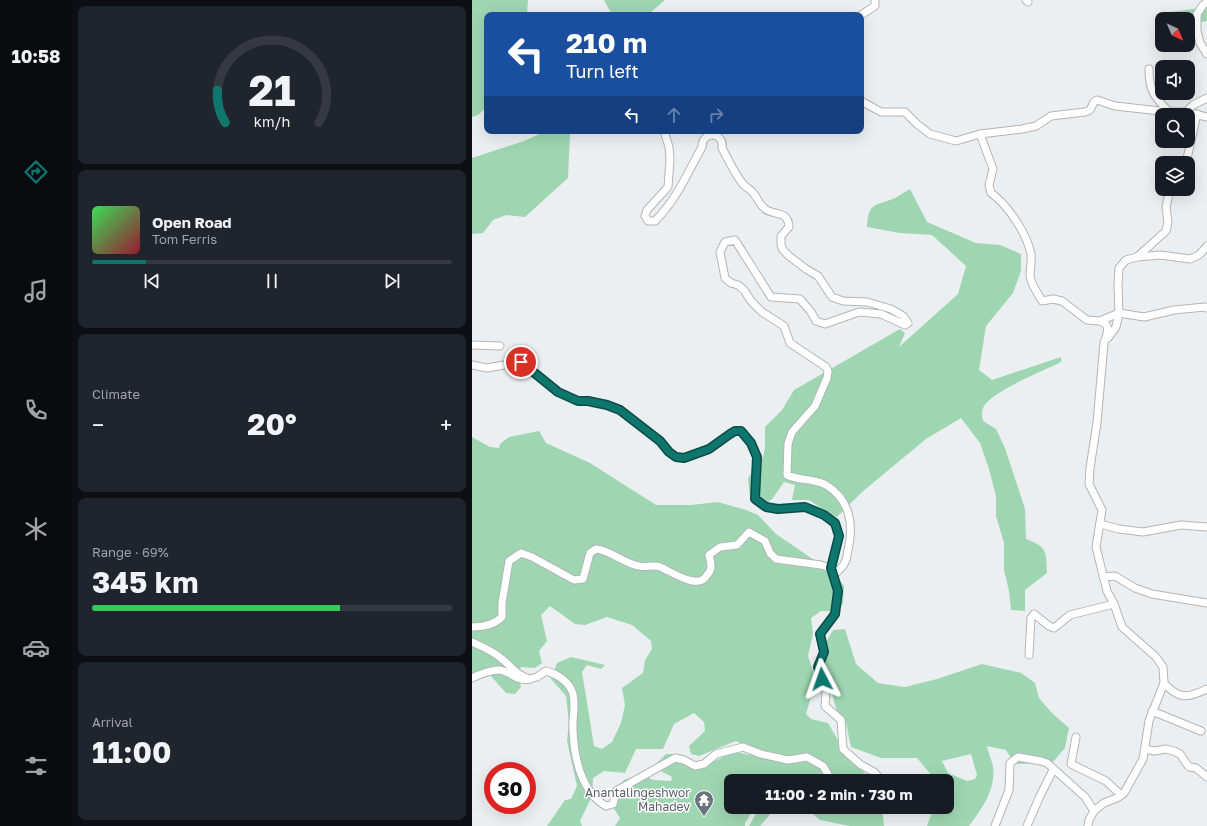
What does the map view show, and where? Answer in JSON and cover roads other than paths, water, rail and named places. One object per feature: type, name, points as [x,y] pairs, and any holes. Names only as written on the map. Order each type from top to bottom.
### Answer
[{"type":"street","points":[[864,13],[875,6],[875,0]]},
{"type":"street","points":[[1207,2],[1197,14],[1197,31],[1200,43],[1207,54]]},
{"type":"street","points":[[1149,69],[1149,83],[1152,92],[1166,108]]},
{"type":"street","points":[[1190,108],[1207,98]]},
{"type":"street","points":[[864,103],[880,112],[906,112],[917,124],[930,134],[956,141],[980,134],[1036,126],[1051,116],[1085,112],[1090,110],[1094,102],[1097,100],[1115,106],[1155,110]]},
{"type":"street","points":[[1187,156],[1196,114],[1207,117]]},
{"type":"street","points":[[472,627],[482,627],[494,623],[502,617],[502,603],[509,561],[521,553],[532,557],[574,580],[583,579],[590,553],[596,549],[610,552],[629,563],[640,566],[659,566],[693,582],[700,582],[706,578],[711,569],[709,555],[720,547],[737,545],[749,532],[765,541],[770,553],[776,559],[821,565],[831,568],[837,572],[845,563],[850,542],[850,518],[845,504],[834,490],[824,484],[812,480],[794,479],[786,476],[788,444],[792,432],[815,406],[827,378],[828,371],[826,367],[790,343],[784,326],[762,312],[751,301],[744,290],[725,278],[720,252],[725,242],[735,240],[771,297],[800,299],[811,312],[816,322],[820,324],[825,324],[859,312],[881,314],[905,325],[908,323],[903,316],[891,309],[867,302],[843,301],[832,297],[818,276],[789,256],[781,246],[781,236],[789,227],[789,221],[786,217],[767,210],[759,204],[755,195],[745,186],[732,167],[722,148],[721,139],[715,135],[708,136],[703,140],[702,147],[676,196],[666,210],[655,221],[648,221],[645,216],[647,210],[668,187],[670,159],[669,146],[665,134]]},
{"type":"street","points":[[980,134],[993,169],[989,185],[991,193],[999,199],[1013,216],[1022,233],[1031,255],[1030,277],[1042,301],[1053,299],[1062,301],[1086,320],[1103,322],[1109,331],[1104,343],[1097,423],[1089,484],[1102,510],[1096,547],[1107,591],[1114,604],[1122,627],[1156,657],[1163,668],[1164,683],[1149,721],[1143,760],[1124,793],[1121,796],[1104,803],[1094,811],[1089,820],[1088,826]]},
{"type":"street","points":[[1137,257],[1166,231],[1168,222],[1166,208],[1169,196]]},
{"type":"street","points":[[1104,343],[1116,327],[1119,313],[1119,268],[1126,260],[1137,257],[1160,255],[1190,259],[1199,255],[1207,246]]},
{"type":"street","points":[[1100,321],[1119,313],[1144,317],[1174,310],[1207,308]]},
{"type":"street","points":[[472,345],[500,346]]},
{"type":"street","points":[[472,365],[487,368],[521,362],[558,392],[578,401],[588,401],[607,405],[620,410],[660,441],[669,452],[676,457],[684,458],[709,449],[735,431],[741,431],[751,443],[757,457],[755,499],[766,507],[778,509],[805,507],[824,515],[835,523],[839,536],[831,568],[838,591],[835,614],[820,634],[824,652],[818,667],[826,692],[825,706],[842,720],[843,750],[861,765],[876,774]]},
{"type":"street","points":[[1100,524],[1143,532],[1182,525],[1207,527]]},
{"type":"street","points":[[1103,577],[1115,576],[1135,588],[1152,594],[1207,603]]},
{"type":"street","points":[[1029,655],[1032,618],[1034,614],[1049,626],[1054,628],[1070,615],[1114,604]]},
{"type":"street","points":[[472,642],[492,651],[503,659],[513,670],[530,679]]},
{"type":"street","points":[[472,678],[493,670],[500,670],[523,681],[537,678],[546,671],[561,678],[572,692],[574,704],[573,731],[579,770],[586,785],[598,801],[606,806],[612,804],[616,792],[675,758],[684,760],[694,766],[704,764],[716,754],[743,747],[761,754],[788,760],[807,757],[823,766],[828,774]]},
{"type":"street","points":[[1164,683],[1168,688],[1180,696],[1192,695],[1207,689]]},
{"type":"street","points":[[1152,712],[1201,731]]},
{"type":"street","points":[[1076,737],[1071,764],[1106,781],[1121,796]]},
{"type":"street","points":[[1145,749],[1154,751],[1166,749],[1174,751],[1180,754],[1189,767],[1196,768],[1207,776]]},
{"type":"street","points":[[995,826],[1009,790],[1010,763],[1018,757],[1047,763],[1053,770],[1074,786],[1085,797],[1094,811]]},
{"type":"street","points":[[1027,826],[1053,770]]},
{"type":"place","name":"Anantalingeshwor Mahadev","points":[[704,817]]}]
